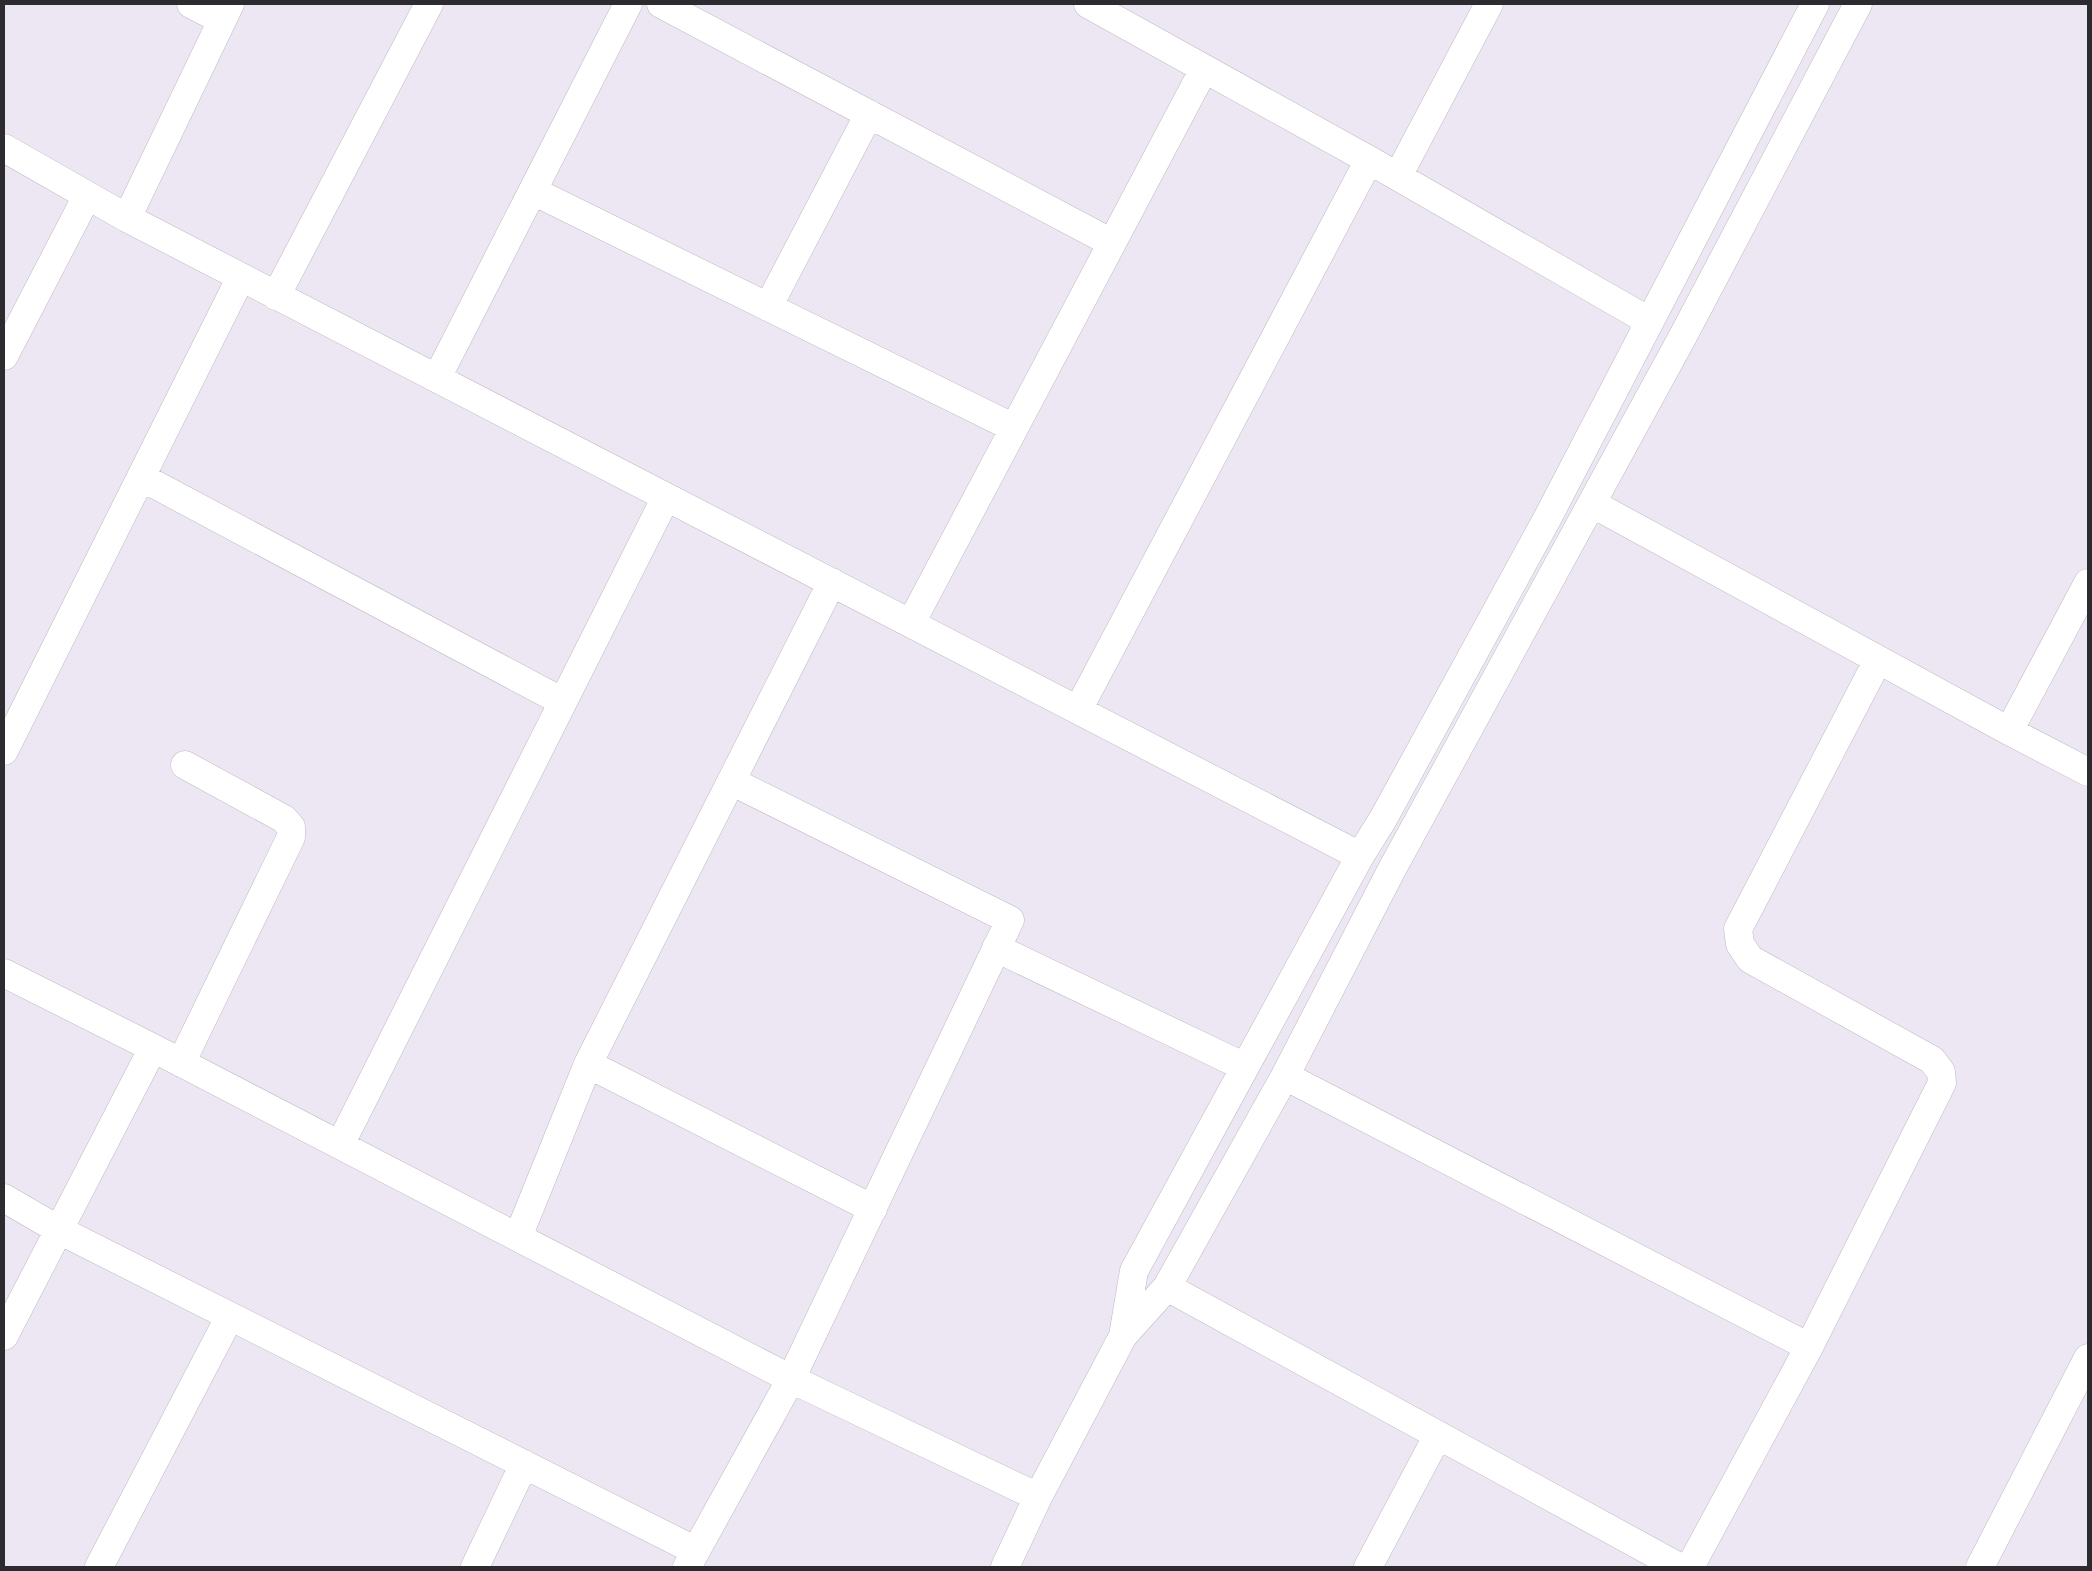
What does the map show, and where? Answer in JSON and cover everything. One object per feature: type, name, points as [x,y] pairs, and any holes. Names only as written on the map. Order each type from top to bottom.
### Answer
[{"type":"street","points":[[127,218],[226,12],[191,4]]},
{"type":"street","points":[[276,296],[429,4]]},
{"type":"street","points":[[438,378],[628,4]]},
{"type":"street","points":[[661,4],[1112,242]]},
{"type":"street","points":[[1088,4],[1370,160],[1649,321]]},
{"type":"street","points":[[1398,176],[1489,4]]},
{"type":"street","points":[[1123,1336],[1134,1271],[1360,856],[1383,820],[1544,526],[1815,4]]},
{"type":"street","points":[[1004,1567],[1038,1496],[1123,1336],[1167,1287],[1285,1076],[1391,871],[1593,504],[1858,4]]},
{"type":"street","points":[[911,623],[1204,69]]},
{"type":"street","points":[[768,306],[869,114]]},
{"type":"street","points":[[4,148],[127,218],[276,296],[438,378],[1360,856]]},
{"type":"street","points":[[1078,710],[1370,160]]},
{"type":"street","points":[[533,191],[1014,428]]},
{"type":"street","points":[[4,356],[87,196]]},
{"type":"street","points":[[4,751],[241,277]]},
{"type":"street","points":[[141,477],[563,702]]},
{"type":"street","points":[[340,1145],[666,497]]},
{"type":"street","points":[[1593,504],[2009,731],[2088,772]]},
{"type":"street","points":[[518,1237],[588,1064],[832,582]]},
{"type":"street","points":[[2009,731],[2088,583]]},
{"type":"street","points":[[1690,1567],[1809,1347],[1942,1083],[1941,1072],[1932,1060],[1750,959],[1740,944],[1738,929],[1878,660]]},
{"type":"street","points":[[181,1063],[291,837],[291,826],[284,820],[185,765]]},
{"type":"street","points":[[4,1198],[59,1230],[524,1464],[691,1559],[792,1379],[1010,920],[732,781]]},
{"type":"street","points":[[996,948],[1245,1067]]},
{"type":"street","points":[[4,973],[153,1048],[792,1379],[1038,1496]]},
{"type":"street","points":[[4,1336],[153,1048]]},
{"type":"street","points":[[588,1064],[873,1209]]},
{"type":"street","points":[[1285,1076],[1809,1347]]},
{"type":"street","points":[[1167,1287],[1679,1567]]},
{"type":"street","points":[[98,1567],[230,1316]]},
{"type":"street","points":[[1980,1567],[2088,1358]]},
{"type":"street","points":[[1368,1567],[1438,1435]]},
{"type":"street","points":[[475,1567],[524,1464]]}]
